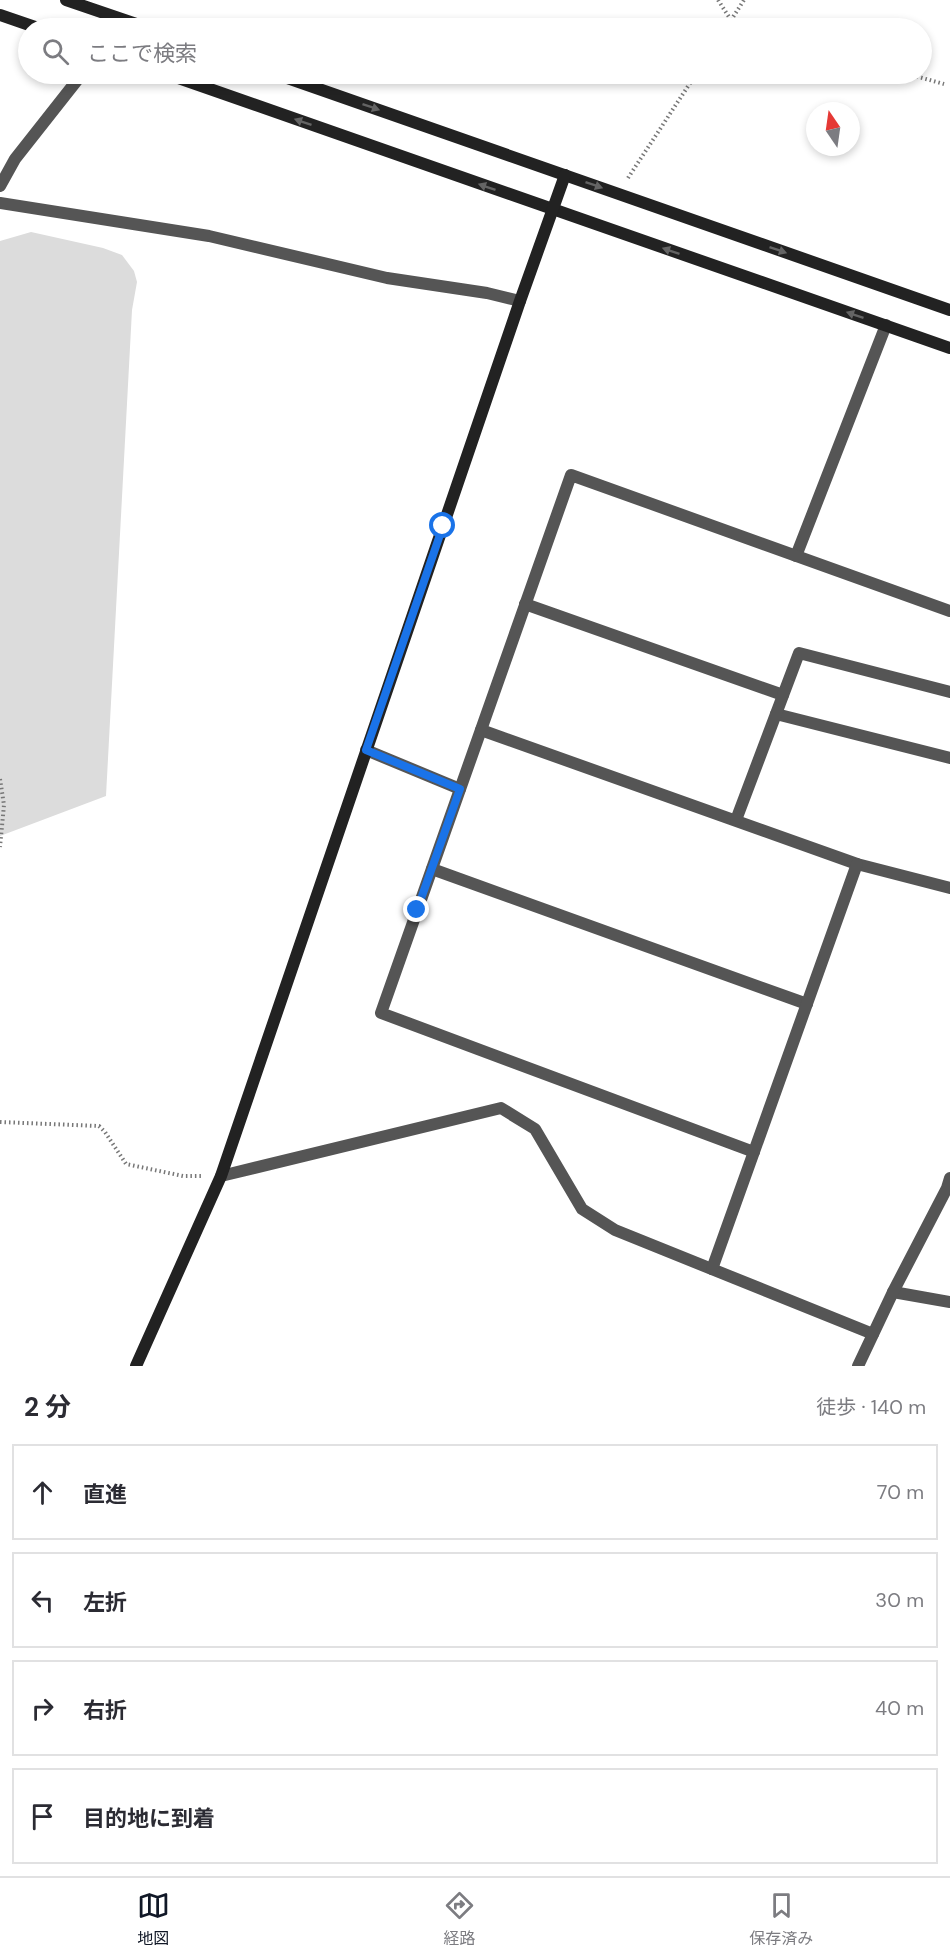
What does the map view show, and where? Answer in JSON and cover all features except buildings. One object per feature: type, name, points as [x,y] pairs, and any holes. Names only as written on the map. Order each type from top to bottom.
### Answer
[{"type":"street","points":[[66,0],[104,18]]},
{"type":"street","points":[[0,15],[18,21]]},
{"type":"street","points":[[0,186],[15,159],[74,84]]},
{"type":"street","points":[[195,84],[950,348]]},
{"type":"street","points":[[305,84],[950,310]]},
{"type":"street","points":[[136,1366],[221,1176],[565,175]]},
{"type":"street","points":[[0,203],[209,236],[387,278],[488,293],[520,301]]},
{"type":"street","points":[[796,556],[886,325]]},
{"type":"street","points":[[754,1152],[381,1012],[571,475],[950,611]]},
{"type":"street","points":[[525,604],[783,695]]},
{"type":"street","points":[[736,820],[799,653],[948,692],[950,678]]},
{"type":"street","points":[[776,714],[950,758]]},
{"type":"street","points":[[481,730],[857,864],[950,888]]},
{"type":"street","points":[[366,750],[460,789]]},
{"type":"street","points":[[712,1269],[857,864]]},
{"type":"street","points":[[432,869],[807,1004]]},
{"type":"street","points":[[221,1176],[501,1108],[535,1129],[582,1209],[615,1230],[873,1334]]},
{"type":"street","points":[[858,1366],[950,1178]]},
{"type":"street","points":[[893,1292],[950,1302]]},
{"type":"path","points":[[718,0],[730,18]]},
{"type":"path","points":[[732,18],[744,0]]},
{"type":"path","points":[[932,81],[944,84]]},
{"type":"path","points":[[618,194],[690,84]]},
{"type":"path","points":[[0,779],[4,805],[0,847]]},
{"type":"path","points":[[0,1122],[99,1126],[126,1164],[183,1176],[221,1176]]},
{"type":"shaded area","points":[[31,232],[103,248],[122,255],[134,271],[137,282],[132,310],[106,796],[0,836],[0,241]]},
{"type":"route","points":[[417,910],[460,789],[366,750],[443,526]]}]
